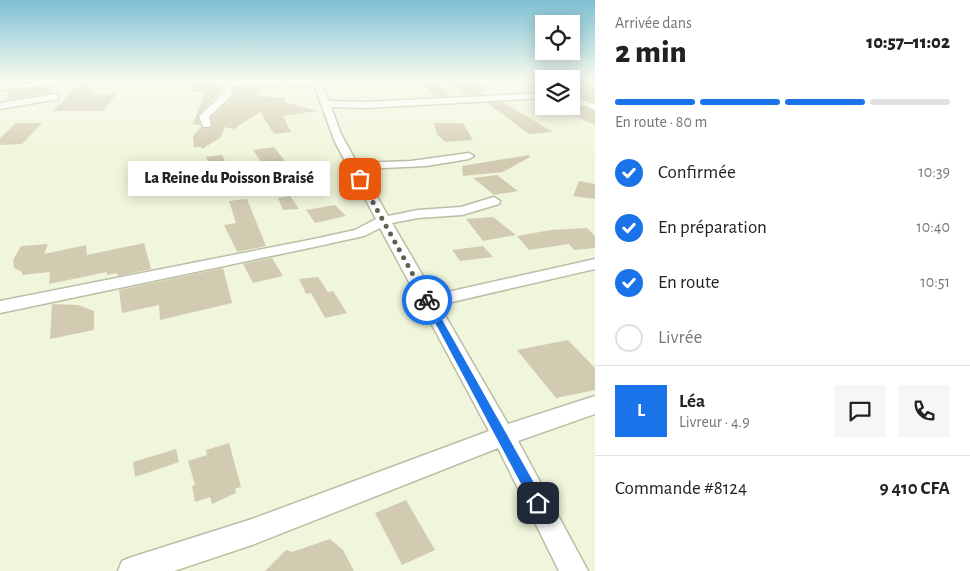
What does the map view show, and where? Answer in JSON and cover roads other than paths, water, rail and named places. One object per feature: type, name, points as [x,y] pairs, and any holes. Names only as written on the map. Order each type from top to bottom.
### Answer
[{"type":"street","points":[[206,124],[204,116],[214,107]]},
{"type":"street","points":[[328,107],[331,124],[353,166],[503,436],[574,571]]},
{"type":"street","points":[[353,166],[387,166],[451,160],[469,156]]},
{"type":"street","points":[[0,307],[323,241],[359,232],[383,220],[418,214],[462,211],[494,201]]},
{"type":"street","points":[[428,302],[595,264]]},
{"type":"street","points":[[132,571],[252,532],[503,436],[595,405]]},
{"type":"place","name":"La Reine du Poisson Braisé","points":[[360,179]]}]
